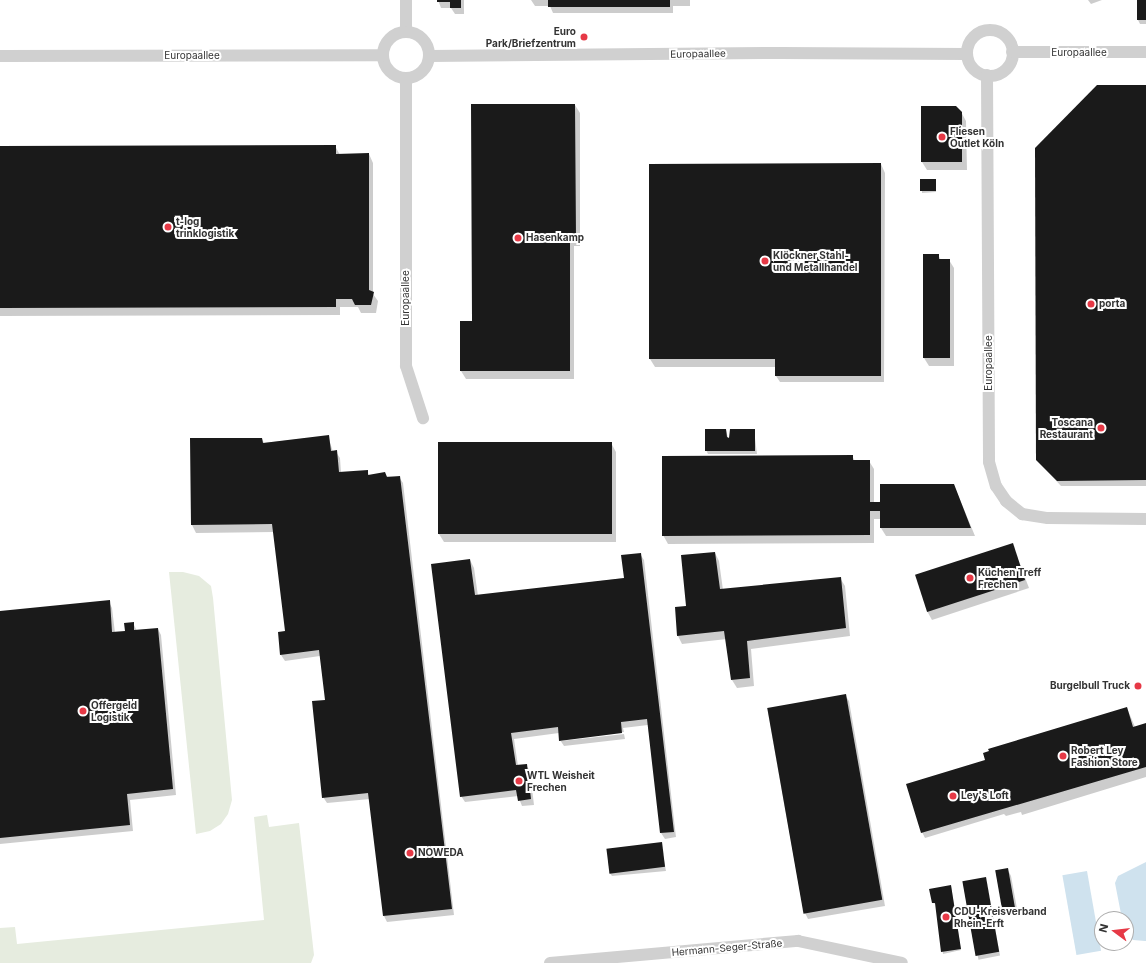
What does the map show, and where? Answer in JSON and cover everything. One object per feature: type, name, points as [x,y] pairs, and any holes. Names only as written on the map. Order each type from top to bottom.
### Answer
[{"type":"street","points":[[406,0],[406,32]]},
{"type":"street","points":[[985,30],[1000,33],[1011,44],[1012,52],[1005,69],[987,75],[973,69],[967,54],[972,39],[985,30]]},
{"type":"street","points":[[406,32],[422,38],[430,56],[424,71],[414,78],[406,79],[389,71],[383,55],[389,40],[406,32]]},
{"type":"street","name":"Europaallee","points":[[1012,52],[1146,52]]},
{"type":"street","name":"Europaallee","points":[[430,56],[780,53],[967,54]]},
{"type":"street","name":"Europaallee","points":[[0,56],[383,55]]},
{"type":"street","name":"Europaallee","points":[[987,75],[989,462],[996,486],[1006,501],[1022,514],[1048,518],[1146,520]]},
{"type":"street","name":"Europaallee","points":[[406,79],[406,366],[423,418]]},
{"type":"street","name":"Hermann-Seger-Straße","points":[[550,963],[798,941],[902,963]]},
{"type":"shaded area","points":[[169,572],[183,572],[199,576],[211,586],[213,598],[232,800],[228,814],[221,824],[210,831],[196,834]]},
{"type":"shaded area","points":[[267,815],[269,827],[299,823],[314,955],[311,963],[0,963],[0,928],[15,927],[17,944],[264,920],[254,817]]},
{"type":"water","points":[[1146,862],[1146,941],[1134,940],[1134,911],[1120,911],[1115,883],[1118,876]]},
{"type":"water","points":[[1087,871],[1094,911],[1094,951],[1100,951],[1076,955],[1062,875]]},
{"type":"building","points":[[437,0],[461,0],[461,8],[450,8],[450,2],[437,2]]},
{"type":"building","points":[[548,0],[670,0],[670,7],[548,7]]},
{"type":"building","points":[[1137,0],[1146,0],[1146,20],[1137,20]]},
{"type":"building","name":"porta","points":[[1097,85],[1146,85],[1146,480],[1057,481],[1036,460],[1035,148]]},
{"type":"building","points":[[471,104],[575,104],[576,238],[570,238],[570,371],[460,371],[460,321],[472,321]]},
{"type":"building","name":"Fliesen Outlet Köln","points":[[921,106],[956,106],[962,112],[962,162],[921,162]]},
{"type":"building","name":"t-log trinklogistik","points":[[336,145],[336,154],[369,153],[369,290],[374,292],[371,305],[355,305],[352,299],[336,299],[336,307],[0,308],[0,146]]},
{"type":"building","name":"Klöckner Stahl- und Metallhandel","points":[[881,163],[881,376],[775,376],[775,359],[649,359],[649,164]]},
{"type":"building","points":[[920,179],[936,179],[936,191],[920,191]]},
{"type":"building","points":[[923,254],[939,254],[939,259],[950,259],[950,358],[923,358]]},
{"type":"building","points":[[705,429],[726,429],[727,437],[729,438],[730,429],[755,429],[755,451],[705,451]]},
{"type":"building","points":[[329,435],[331,451],[337,450],[339,472],[368,470],[368,475],[385,472],[387,477],[400,476],[452,909],[383,916],[368,793],[322,798],[312,701],[325,700],[319,650],[280,655],[278,632],[285,631],[272,524],[191,525],[190,438],[262,438],[263,443]]},
{"type":"building","points":[[438,442],[612,442],[612,534],[438,534]]},
{"type":"building","points":[[853,455],[853,460],[870,460],[870,502],[880,502],[880,484],[954,484],[971,528],[880,528],[880,511],[870,511],[870,535],[662,536],[662,456]]},
{"type":"building","name":"Küchen Treff Frechen","points":[[1013,543],[1025,580],[927,612],[915,575]]},
{"type":"building","points":[[715,552],[720,589],[841,577],[846,628],[747,641],[750,678],[731,680],[724,631],[677,636],[675,607],[686,606],[681,555]]},
{"type":"building","points":[[641,553],[674,832],[660,833],[647,719],[621,722],[622,733],[559,741],[558,727],[511,733],[516,765],[527,764],[531,799],[518,801],[516,790],[460,797],[431,564],[470,559],[475,595],[624,578],[621,555]]},
{"type":"building","name":"Offergeld Logistik","points":[[110,600],[112,632],[125,631],[124,623],[134,622],[134,630],[158,628],[173,789],[127,794],[130,825],[0,838],[0,611]]},
{"type":"building","points":[[846,694],[882,900],[804,914],[767,708]]},
{"type":"building","name":"Robert Ley Fashion Store","points":[[1127,707],[1133,727],[1146,723],[1146,767],[921,833],[906,784],[985,760],[983,753],[989,751],[988,749]]},
{"type":"building","points":[[662,842],[665,867],[609,874],[606,849]]},
{"type":"building","points":[[1008,868],[1015,908],[1002,911],[995,870]]},
{"type":"building","points":[[986,877],[999,952],[976,956],[962,881]]},
{"type":"building","name":"CDU-Kreisverband Rhein-Erft","points":[[951,885],[961,949],[941,952],[935,903],[932,903],[929,889]]},
{"type":"place","name":"Euro Park/Briefzentrum","points":[[584,37]]},
{"type":"place","name":"Fliesen Outlet Köln","points":[[942,137]]},
{"type":"place","name":"t-log trinklogistik","points":[[168,227]]},
{"type":"place","name":"Hasenkamp","points":[[518,238]]},
{"type":"place","name":"Klöckner Stahl- und Metallhandel","points":[[765,261]]},
{"type":"place","name":"porta","points":[[1091,304]]},
{"type":"place","name":"Toscana Restaurant","points":[[1101,428]]},
{"type":"place","name":"Küchen Treff Frechen","points":[[970,578]]},
{"type":"place","name":"Burgelbull Truck","points":[[1138,686]]},
{"type":"place","name":"Offergeld Logistik","points":[[83,711]]},
{"type":"place","name":"Robert Ley Fashion Store","points":[[1063,756]]},
{"type":"place","name":"WTL Weisheit Frechen","points":[[519,781]]},
{"type":"place","name":"Ley's Loft","points":[[953,796]]},
{"type":"place","name":"NOWEDA","points":[[410,853]]},
{"type":"place","name":"CDU-Kreisverband Rhein-Erft","points":[[946,917]]}]
